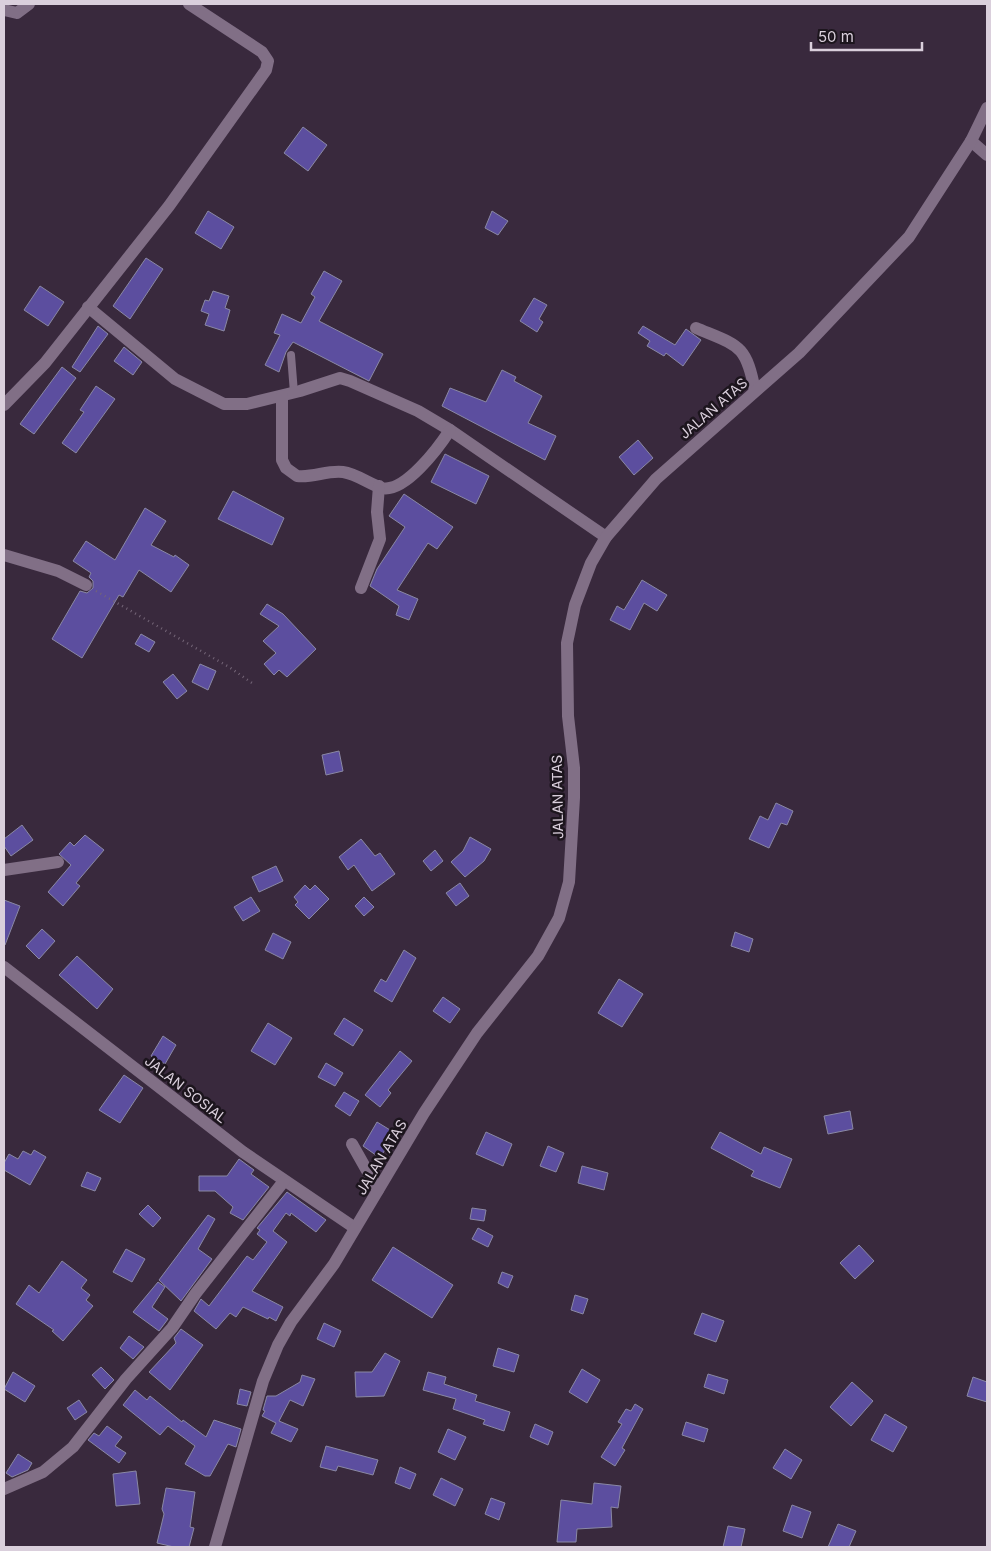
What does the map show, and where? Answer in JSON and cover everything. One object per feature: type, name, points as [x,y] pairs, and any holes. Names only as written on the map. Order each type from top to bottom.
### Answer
[{"type":"street","points":[[4,10],[16,13],[29,4]]},
{"type":"street","points":[[4,405],[44,363],[169,206],[266,70],[268,61],[262,52],[189,4]]},
{"type":"street","name":"JALAN ATAS","points":[[215,1547],[263,1381],[290,1322],[334,1264],[429,1105],[486,1021],[538,956],[559,918],[569,882],[574,798],[574,768],[568,716],[567,643],[580,589],[591,564],[606,538],[656,480],[799,353],[903,244],[972,141],[987,108]]},
{"type":"street","points":[[972,141],[987,155]]},
{"type":"street","points":[[88,308],[175,378],[215,401],[224,404],[247,404],[288,395],[340,378],[403,404],[450,430],[606,538]]},
{"type":"street","points":[[696,328],[739,348],[747,358],[754,391]]},
{"type":"street","points":[[288,395],[282,460],[290,472],[306,477],[337,471],[346,472],[379,486],[393,488],[407,479],[438,448],[450,430]]},
{"type":"street","points":[[361,588],[380,539],[377,512],[379,486]]},
{"type":"street","points":[[4,555],[46,566],[86,585]]},
{"type":"street","points":[[4,870],[58,862]]},
{"type":"street","name":"JALAN SOSIAL","points":[[4,967],[242,1152],[355,1228]]},
{"type":"street","points":[[352,1144],[378,1190]]},
{"type":"street","points":[[4,1489],[43,1472],[73,1447],[126,1379],[172,1328],[196,1293],[284,1181]]},
{"type":"lane","points":[[288,395],[291,355]]},
{"type":"path","points":[[86,585],[229,667],[252,683]]},
{"type":"building","points":[[303,127],[327,145],[308,171],[284,153]]},
{"type":"building","points":[[208,211],[234,227],[221,249],[195,233]]},
{"type":"building","points":[[492,211],[508,221],[498,235],[485,228]]},
{"type":"building","points":[[146,258],[163,269],[130,319],[113,306]]},
{"type":"building","points":[[324,271],[342,281],[319,321],[383,354],[369,381],[293,342],[286,352],[279,372],[265,365],[280,335],[274,333],[282,314],[301,323],[315,297],[311,294]]},
{"type":"building","points":[[40,286],[64,302],[48,326],[24,310]]},
{"type":"building","points":[[213,291],[229,296],[225,308],[230,310],[224,331],[205,325],[209,314],[201,311],[205,300],[209,301]]},
{"type":"building","points":[[534,298],[547,305],[539,319],[543,322],[537,332],[520,321]]},
{"type":"building","points":[[98,326],[108,334],[80,372],[72,367]]},
{"type":"building","points":[[643,326],[675,345],[686,329],[701,340],[683,366],[666,353],[664,356],[647,346],[650,341],[638,333]]},
{"type":"building","points":[[124,347],[142,362],[133,375],[114,361]]},
{"type":"building","points":[[62,367],[76,378],[34,434],[20,424]]},
{"type":"building","points":[[502,370],[516,377],[514,381],[542,396],[528,423],[556,436],[545,460],[442,406],[450,388],[486,402]]},
{"type":"building","points":[[96,386],[115,399],[76,453],[62,443],[84,412],[80,410]]},
{"type":"building","points":[[638,440],[653,458],[634,475],[619,457]]},
{"type":"building","points":[[445,454],[489,476],[476,504],[431,482]]},
{"type":"building","points":[[233,491],[284,518],[272,545],[218,519]]},
{"type":"building","points":[[404,494],[453,527],[437,549],[428,543],[397,590],[418,599],[409,620],[396,615],[399,606],[370,586],[377,569],[405,527],[389,516]]},
{"type":"building","points":[[145,508],[166,521],[151,545],[174,557],[175,555],[189,565],[171,592],[139,570],[123,597],[119,595],[82,658],[52,639],[80,591],[87,593],[93,588],[93,581],[89,577],[91,573],[73,561],[86,541],[115,560]]},
{"type":"building","points":[[642,580],[667,595],[657,611],[644,603],[630,630],[610,620],[617,606],[624,610]]},
{"type":"building","points":[[267,604],[283,614],[316,649],[287,677],[279,670],[274,675],[264,664],[276,653],[263,641],[279,626],[260,614]]},
{"type":"building","points":[[141,634],[155,642],[149,652],[135,644]]},
{"type":"building","points":[[200,664],[216,671],[208,690],[192,682]]},
{"type":"building","points":[[173,674],[187,691],[177,699],[163,682]]},
{"type":"building","points":[[339,751],[343,771],[326,775],[322,755]]},
{"type":"building","points":[[776,803],[793,811],[787,825],[781,823],[769,848],[749,839],[760,816],[768,820]]},
{"type":"building","points":[[22,825],[33,840],[11,856],[4,846],[4,839]]},
{"type":"building","points":[[85,835],[104,850],[76,883],[80,886],[63,906],[48,892],[71,865],[59,854],[70,842],[74,846]]},
{"type":"building","points":[[470,837],[491,849],[484,861],[465,877],[451,862],[463,851]]},
{"type":"building","points":[[361,839],[375,856],[380,853],[395,874],[372,891],[354,865],[348,870],[339,857]]},
{"type":"building","points":[[435,850],[443,861],[431,871],[423,861]]},
{"type":"building","points":[[276,866],[283,881],[259,892],[252,877]]},
{"type":"building","points":[[460,883],[469,896],[456,906],[446,893]]},
{"type":"building","points":[[305,885],[310,890],[315,885],[329,899],[309,919],[295,905],[298,902],[294,897]]},
{"type":"building","points":[[251,897],[260,911],[243,921],[234,907]]},
{"type":"building","points":[[364,897],[374,907],[364,916],[355,906]]},
{"type":"building","points":[[4,900],[20,906],[5,945],[4,945]]},
{"type":"building","points":[[42,929],[55,941],[39,959],[26,946]]},
{"type":"building","points":[[735,932],[753,939],[749,952],[731,946]]},
{"type":"building","points":[[273,933],[291,942],[283,959],[265,950]]},
{"type":"building","points":[[404,950],[416,958],[392,1002],[374,991],[381,979],[386,982]]},
{"type":"building","points":[[77,956],[113,989],[97,1009],[59,975]]},
{"type":"building","points":[[619,979],[643,994],[622,1027],[598,1013]]},
{"type":"building","points":[[443,997],[460,1009],[450,1023],[433,1011]]},
{"type":"building","points":[[344,1018],[363,1030],[353,1046],[334,1034]]},
{"type":"building","points":[[268,1023],[292,1038],[275,1065],[251,1051]]},
{"type":"building","points":[[163,1036],[176,1045],[165,1064],[151,1056]]},
{"type":"building","points":[[400,1051],[412,1061],[388,1090],[391,1093],[380,1107],[365,1095]]},
{"type":"building","points":[[326,1063],[343,1073],[335,1086],[318,1077]]},
{"type":"building","points":[[124,1075],[143,1088],[120,1123],[99,1110]]},
{"type":"building","points":[[344,1092],[359,1101],[350,1116],[335,1106]]},
{"type":"building","points":[[850,1111],[853,1129],[828,1134],[824,1116]]},
{"type":"building","points":[[377,1122],[395,1133],[380,1158],[363,1146]]},
{"type":"building","points":[[486,1132],[512,1144],[503,1166],[476,1154]]},
{"type":"building","points":[[720,1132],[761,1154],[764,1147],[792,1159],[780,1188],[751,1176],[754,1171],[711,1148]]},
{"type":"building","points":[[548,1146],[564,1153],[556,1172],[540,1166]]},
{"type":"building","points":[[34,1150],[46,1157],[30,1185],[4,1170],[4,1163],[9,1154],[18,1159],[23,1151],[31,1155]]},
{"type":"building","points":[[239,1159],[254,1170],[251,1174],[269,1187],[243,1220],[230,1213],[233,1207],[215,1191],[199,1191],[199,1176],[227,1176]]},
{"type":"building","points":[[582,1166],[608,1173],[604,1190],[578,1183]]},
{"type":"building","points":[[87,1172],[101,1178],[95,1191],[81,1186]]},
{"type":"building","points":[[287,1192],[326,1220],[316,1232],[291,1213],[290,1216],[286,1213],[273,1231],[287,1242],[252,1291],[283,1307],[276,1321],[243,1307],[236,1317],[230,1313],[216,1329],[194,1311],[201,1299],[209,1306],[247,1256],[253,1260],[267,1242],[257,1234],[260,1230],[257,1228]]},
{"type":"building","points":[[148,1205],[161,1218],[153,1227],[139,1214]]},
{"type":"building","points":[[472,1208],[486,1210],[484,1221],[470,1219]]},
{"type":"building","points":[[208,1215],[215,1219],[198,1249],[212,1259],[181,1301],[159,1280]]},
{"type":"building","points":[[478,1228],[493,1236],[488,1247],[472,1239]]},
{"type":"building","points":[[859,1245],[874,1261],[855,1279],[840,1263]]},
{"type":"building","points":[[393,1247],[453,1285],[432,1318],[372,1280]]},
{"type":"building","points":[[126,1249],[145,1259],[132,1282],[113,1272]]},
{"type":"building","points":[[62,1261],[87,1280],[81,1288],[90,1295],[86,1300],[93,1306],[63,1341],[52,1331],[54,1330],[16,1304],[29,1285],[39,1293]]},
{"type":"building","points":[[502,1272],[513,1276],[508,1288],[498,1283]]},
{"type":"building","points":[[158,1282],[165,1287],[152,1307],[168,1319],[159,1331],[133,1312]]},
{"type":"building","points":[[575,1295],[588,1299],[583,1314],[571,1310]]},
{"type":"building","points":[[702,1313],[724,1321],[716,1342],[694,1334]]},
{"type":"building","points":[[324,1323],[341,1331],[334,1347],[317,1339]]},
{"type":"building","points":[[181,1329],[203,1345],[170,1390],[149,1372],[176,1343],[174,1338]]},
{"type":"building","points":[[129,1336],[144,1347],[133,1359],[120,1348]]},
{"type":"building","points":[[498,1348],[519,1355],[514,1372],[493,1366]]},
{"type":"building","points":[[385,1353],[400,1361],[384,1396],[356,1397],[355,1372],[372,1372]]},
{"type":"building","points":[[101,1367],[114,1380],[105,1389],[92,1375]]},
{"type":"building","points":[[582,1369],[600,1380],[587,1403],[569,1392]]},
{"type":"building","points":[[13,1372],[35,1386],[25,1402],[4,1389]]},
{"type":"building","points":[[428,1372],[446,1377],[444,1384],[477,1395],[475,1401],[510,1412],[504,1431],[483,1424],[485,1420],[453,1409],[456,1399],[423,1390]]},
{"type":"building","points":[[708,1374],[728,1380],[724,1394],[704,1387]]},
{"type":"building","points":[[302,1375],[315,1379],[303,1406],[290,1400],[279,1421],[298,1429],[291,1442],[271,1433],[276,1423],[262,1416],[265,1411],[263,1410],[267,1396],[276,1396],[300,1382]]},
{"type":"building","points":[[973,1377],[987,1382],[987,1402],[967,1396]]},
{"type":"building","points":[[852,1382],[873,1401],[851,1426],[830,1407]]},
{"type":"building","points":[[240,1389],[251,1392],[247,1406],[237,1404]]},
{"type":"building","points":[[135,1390],[147,1400],[150,1396],[182,1422],[183,1420],[206,1437],[214,1420],[241,1429],[236,1447],[228,1444],[210,1476],[205,1476],[185,1464],[195,1446],[168,1426],[160,1435],[123,1405]]},
{"type":"building","points":[[79,1400],[87,1412],[75,1420],[67,1408]]},
{"type":"building","points":[[635,1404],[643,1409],[622,1448],[625,1450],[615,1466],[601,1457],[622,1424],[618,1422],[626,1409],[631,1411]]},
{"type":"building","points":[[885,1414],[907,1427],[893,1452],[871,1440]]},
{"type":"building","points":[[686,1422],[708,1429],[704,1442],[682,1435]]},
{"type":"building","points":[[535,1424],[553,1432],[548,1445],[530,1437]]},
{"type":"building","points":[[107,1426],[122,1437],[115,1446],[126,1453],[119,1463],[88,1440],[94,1433],[99,1436]]},
{"type":"building","points":[[448,1429],[466,1437],[455,1460],[438,1452]]},
{"type":"building","points":[[326,1446],[378,1460],[373,1475],[338,1466],[336,1471],[320,1467]]},
{"type":"building","points":[[785,1449],[802,1460],[791,1479],[773,1468]]},
{"type":"building","points":[[18,1454],[32,1463],[28,1470],[12,1477],[6,1473]]},
{"type":"building","points":[[400,1467],[416,1474],[410,1489],[395,1483]]},
{"type":"building","points":[[136,1471],[140,1504],[116,1506],[113,1474]]},
{"type":"building","points":[[441,1478],[463,1489],[455,1506],[433,1495]]},
{"type":"building","points":[[594,1483],[621,1486],[618,1508],[611,1507],[612,1527],[577,1529],[576,1542],[557,1542],[561,1500],[592,1504]]},
{"type":"building","points":[[166,1488],[195,1492],[190,1527],[194,1528],[189,1547],[174,1547],[157,1543],[164,1514],[162,1509]]},
{"type":"building","points":[[491,1498],[505,1503],[499,1520],[485,1514]]},
{"type":"building","points":[[792,1505],[811,1512],[802,1538],[783,1531]]},
{"type":"building","points":[[838,1524],[856,1531],[849,1547],[828,1547]]},
{"type":"building","points":[[728,1526],[745,1529],[741,1547],[723,1547]]}]
